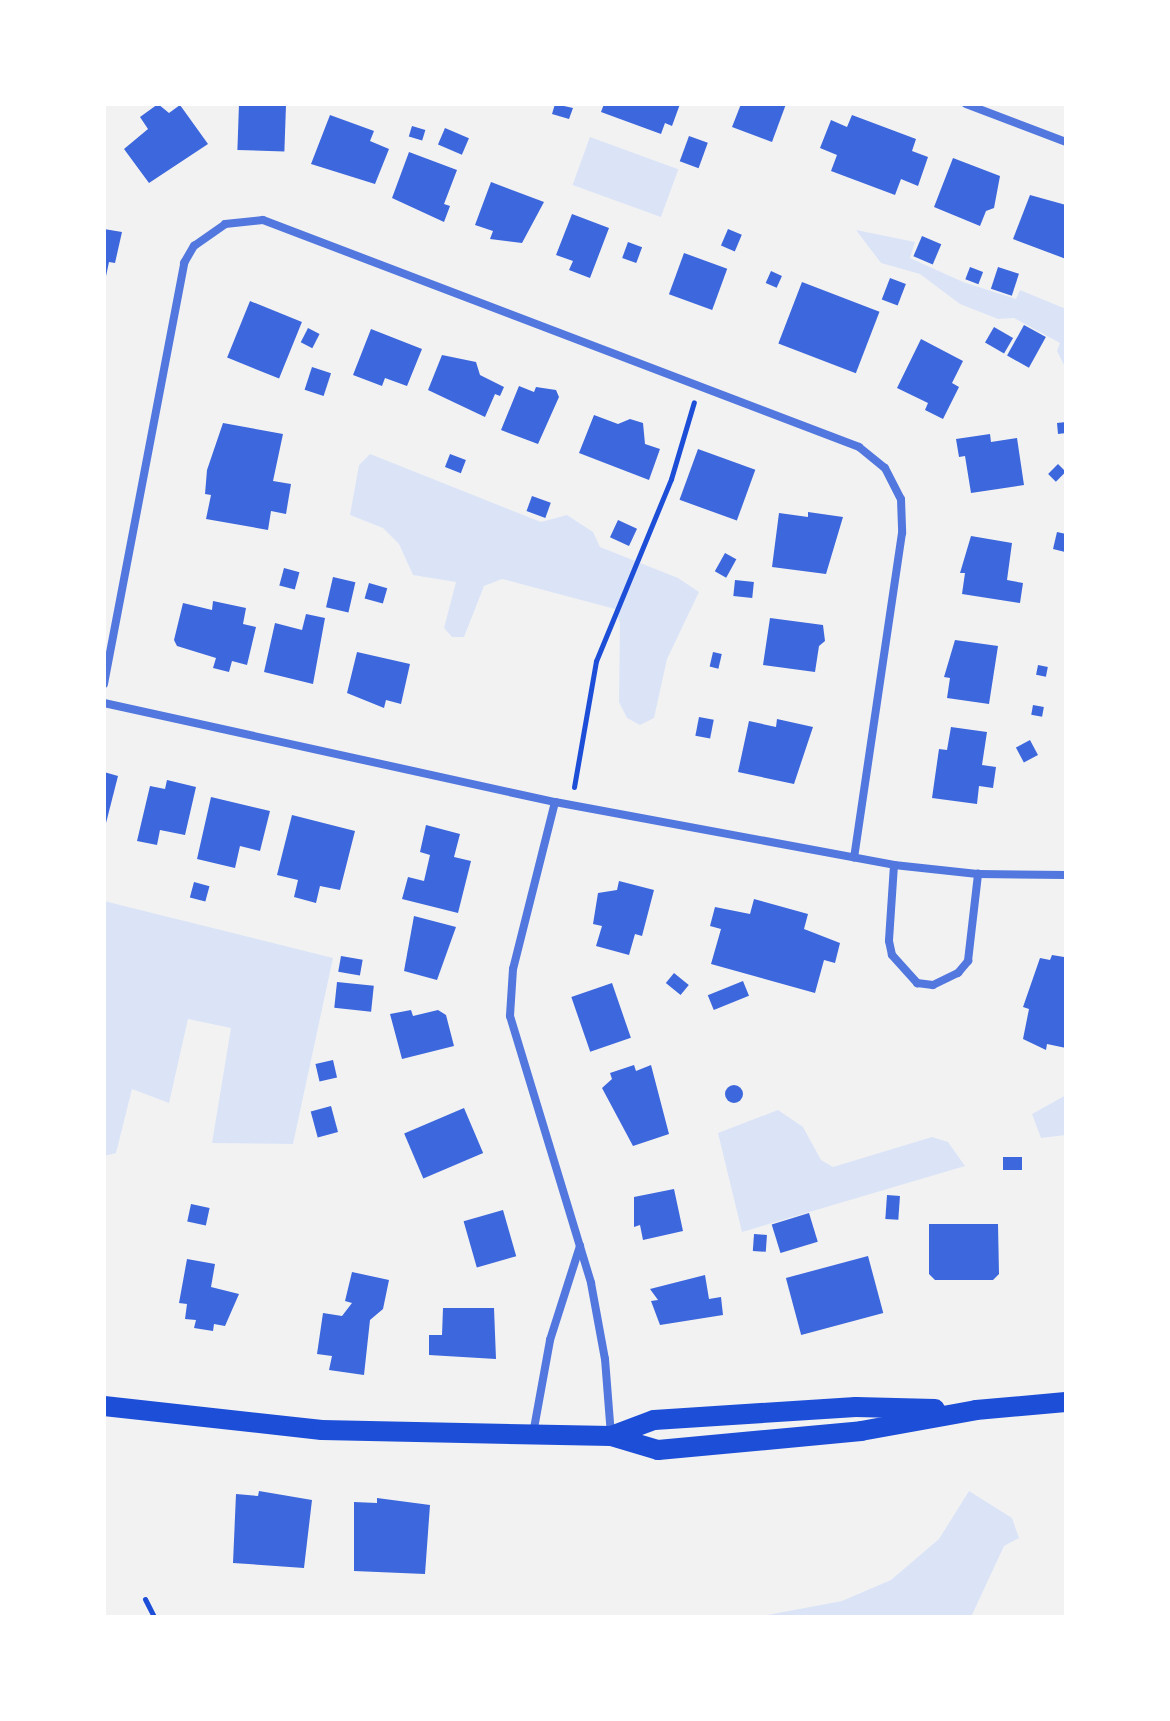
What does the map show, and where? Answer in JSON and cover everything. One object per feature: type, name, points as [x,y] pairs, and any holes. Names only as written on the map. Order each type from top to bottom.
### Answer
[{"type":"main road","points":[[104,1406],[322,1430],[533,1437],[611,1436],[658,1450],[861,1431],[976,1410],[1066,1402]]},
{"type":"main road","points":[[611,1436],[654,1420],[856,1407],[976,1410]]},
{"type":"street","points":[[966,104],[1066,142]]},
{"type":"street","points":[[104,684],[184,263],[194,246],[225,224],[263,220],[859,447],[885,468],[901,499],[902,533],[854,857]]},
{"type":"street","points":[[104,703],[555,802],[894,865],[978,874],[1066,875]]},
{"type":"street","points":[[555,802],[513,969],[510,1016],[580,1245],[601,1333],[611,1436]]},
{"type":"street","points":[[894,865],[892,955],[910,978],[933,985],[958,973],[968,961],[978,874]]},
{"type":"street","points":[[533,1437],[550,1340],[580,1245]]},
{"type":"path","points":[[571,805],[596,661],[671,479],[699,385]]},
{"type":"path","points":[[145,1599],[154,1617]]},
{"type":"shaded area","points":[[590,137],[678,169],[661,217],[573,185]]},
{"type":"shaded area","points":[[856,230],[915,242],[910,258],[963,282],[1016,299],[1020,290],[1066,309],[1066,369],[1057,351],[1060,343],[1014,318],[998,319],[960,304],[920,274],[881,263]]},
{"type":"shaded area","points":[[370,454],[541,522],[567,515],[593,532],[600,547],[678,578],[699,592],[667,659],[654,718],[640,725],[627,718],[619,702],[620,623],[615,609],[502,579],[484,586],[464,637],[452,637],[444,628],[456,582],[413,575],[399,544],[383,528],[350,515],[359,465]]},
{"type":"shaded area","points":[[104,901],[333,958],[293,1144],[212,1143],[231,1028],[188,1019],[169,1103],[132,1089],[116,1153],[104,1156]]},
{"type":"shaded area","points":[[1066,1095],[1066,1135],[1041,1138],[1032,1114]]},
{"type":"shaded area","points":[[778,1110],[803,1127],[821,1160],[833,1167],[932,1137],[948,1142],[965,1166],[742,1232],[718,1133]]},
{"type":"shaded area","points":[[969,1491],[1012,1518],[1019,1538],[1004,1546],[971,1617],[756,1617],[842,1601],[891,1580],[939,1539]]},
{"type":"building","points":[[158,104],[169,113],[180,105],[208,144],[149,183],[124,149],[148,129],[140,117]]},
{"type":"building","points":[[239,104],[286,106],[284,152],[237,150]]},
{"type":"building","points":[[555,104],[573,108],[569,119],[552,114]]},
{"type":"building","points":[[604,104],[680,104],[672,126],[665,123],[661,134],[601,112]]},
{"type":"building","points":[[741,104],[786,104],[772,142],[732,127]]},
{"type":"building","points":[[330,115],[374,131],[370,141],[389,149],[375,184],[311,164]]},
{"type":"building","points":[[852,115],[916,139],[912,151],[928,157],[918,186],[901,179],[895,195],[831,171],[837,155],[820,148],[831,120],[847,127]]},
{"type":"building","points":[[412,126],[425,130],[422,141],[409,137]]},
{"type":"building","points":[[445,128],[469,138],[462,155],[438,145]]},
{"type":"building","points":[[689,136],[708,143],[699,168],[680,161]]},
{"type":"building","points":[[409,152],[457,170],[444,204],[450,206],[444,222],[392,198]]},
{"type":"building","points":[[953,158],[1000,176],[994,208],[986,211],[980,226],[934,207]]},
{"type":"building","points":[[491,182],[544,202],[522,243],[490,239],[493,231],[475,225]]},
{"type":"building","points":[[1030,195],[1066,205],[1066,259],[1013,239]]},
{"type":"building","points":[[572,214],[609,228],[590,278],[569,270],[573,261],[556,255]]},
{"type":"building","points":[[104,229],[122,232],[115,263],[109,262],[105,281]]},
{"type":"building","points":[[728,229],[742,235],[735,251],[721,246]]},
{"type":"building","points":[[922,236],[941,244],[933,264],[913,256]]},
{"type":"building","points":[[628,242],[642,247],[636,263],[622,258]]},
{"type":"building","points":[[684,253],[727,269],[712,310],[669,294]]},
{"type":"building","points":[[970,267],[983,272],[978,284],[965,279]]},
{"type":"building","points":[[998,267],[1019,274],[1012,296],[991,289]]},
{"type":"building","points":[[771,271],[782,276],[777,288],[766,283]]},
{"type":"building","points":[[890,278],[906,284],[898,306],[882,299]]},
{"type":"building","points":[[802,282],[879,312],[856,373],[778,344]]},
{"type":"building","points":[[250,301],[302,322],[279,379],[227,358]]},
{"type":"building","points":[[1024,325],[1046,337],[1029,368],[1007,356]]},
{"type":"building","points":[[994,327],[1013,338],[1004,354],[985,343]]},
{"type":"building","points":[[308,328],[320,334],[312,348],[301,342]]},
{"type":"building","points":[[371,329],[422,349],[407,386],[385,378],[382,386],[353,375]]},
{"type":"building","points":[[921,339],[963,361],[952,383],[959,387],[943,419],[925,410],[928,403],[897,388]]},
{"type":"building","points":[[442,355],[476,362],[480,375],[504,387],[500,396],[495,394],[485,417],[428,390]]},
{"type":"building","points":[[312,367],[331,373],[324,396],[305,390]]},
{"type":"building","points":[[519,386],[534,392],[536,387],[556,390],[559,397],[538,444],[501,430]]},
{"type":"building","points":[[594,415],[618,424],[630,419],[643,423],[645,444],[660,449],[649,480],[579,453]]},
{"type":"building","points":[[1066,422],[1066,433],[1058,434],[1057,423]]},
{"type":"building","points":[[223,423],[283,434],[273,481],[291,484],[286,514],[271,511],[268,530],[206,519],[211,495],[205,494],[207,470]]},
{"type":"building","points":[[990,434],[991,442],[1017,438],[1024,485],[971,493],[965,456],[959,457],[956,439]]},
{"type":"building","points":[[698,449],[755,470],[737,521],[680,500]]},
{"type":"building","points":[[450,454],[466,460],[461,473],[445,467]]},
{"type":"building","points":[[1058,464],[1066,472],[1056,482],[1048,474]]},
{"type":"building","points":[[532,496],[551,503],[545,518],[527,511]]},
{"type":"building","points":[[808,512],[843,517],[826,574],[772,567],[779,513],[808,517]]},
{"type":"building","points":[[618,520],[637,529],[629,546],[610,537]]},
{"type":"building","points":[[1057,532],[1066,534],[1065,552],[1053,549]]},
{"type":"building","points":[[971,536],[1012,543],[1007,580],[1023,583],[1020,603],[962,594],[965,573],[960,573]]},
{"type":"building","points":[[725,553],[736,559],[726,578],[715,571]]},
{"type":"building","points":[[284,568],[299,572],[295,590],[279,585]]},
{"type":"building","points":[[333,577],[355,582],[348,612],[326,607]]},
{"type":"building","points":[[735,580],[754,582],[752,598],[733,596]]},
{"type":"building","points":[[369,583],[387,588],[383,604],[365,598]]},
{"type":"building","points":[[213,601],[246,608],[243,624],[256,627],[247,665],[232,661],[229,672],[213,668],[216,658],[177,646],[174,640],[183,603],[212,610]]},
{"type":"building","points":[[306,614],[325,618],[313,684],[264,672],[275,623],[302,630]]},
{"type":"building","points":[[770,618],[823,625],[825,641],[819,646],[815,672],[763,665]]},
{"type":"building","points":[[955,640],[998,646],[989,704],[947,698],[950,678],[944,677]]},
{"type":"building","points":[[357,652],[410,664],[401,704],[386,700],[384,708],[347,693]]},
{"type":"building","points":[[713,652],[722,654],[718,669],[710,667]]},
{"type":"building","points":[[1038,665],[1048,667],[1046,677],[1036,675]]},
{"type":"building","points":[[1033,705],[1044,707],[1042,717],[1031,715]]},
{"type":"building","points":[[699,717],[714,720],[710,739],[695,736]]},
{"type":"building","points":[[777,719],[813,727],[794,784],[738,772],[749,721],[776,727]]},
{"type":"building","points":[[951,727],[987,732],[982,765],[996,767],[993,788],[979,786],[977,804],[932,798],[939,749],[947,750]]},
{"type":"building","points":[[1030,740],[1038,755],[1024,763],[1016,748]]},
{"type":"building","points":[[104,772],[118,776],[105,827],[104,827]]},
{"type":"building","points":[[167,780],[196,787],[185,835],[160,830],[157,845],[137,841],[150,786],[165,789]]},
{"type":"building","points":[[211,797],[270,811],[260,851],[240,846],[235,868],[197,859]]},
{"type":"building","points":[[292,815],[355,831],[340,890],[320,886],[316,903],[294,897],[298,880],[277,875]]},
{"type":"building","points":[[426,825],[460,834],[454,857],[471,861],[458,913],[402,899],[408,877],[424,881],[430,855],[420,852]]},
{"type":"building","points":[[619,881],[654,890],[642,936],[635,934],[629,955],[596,946],[602,926],[593,924],[598,893],[617,890]]},
{"type":"building","points":[[194,882],[209,886],[205,902],[190,897]]},
{"type":"building","points":[[754,899],[808,914],[804,929],[840,943],[835,963],[824,960],[815,993],[711,964],[721,929],[710,926],[715,907],[750,914]]},
{"type":"building","points":[[414,916],[456,927],[437,980],[404,971]]},
{"type":"building","points":[[1052,955],[1064,957],[1066,964],[1066,1048],[1047,1044],[1046,1050],[1023,1039],[1029,1009],[1023,1007],[1040,958],[1050,960]]},
{"type":"building","points":[[341,956],[363,960],[360,976],[338,972]]},
{"type":"building","points":[[674,973],[689,985],[681,995],[666,983]]},
{"type":"building","points":[[743,981],[749,996],[714,1010],[708,995]]},
{"type":"building","points":[[337,982],[374,986],[371,1012],[334,1008]]},
{"type":"building","points":[[612,983],[631,1038],[590,1052],[571,997]]},
{"type":"building","points":[[411,1010],[413,1016],[438,1010],[446,1015],[454,1046],[402,1059],[390,1014]]},
{"type":"building","points":[[333,1060],[337,1078],[320,1082],[315,1064]]},
{"type":"building","points":[[634,1065],[636,1071],[651,1065],[669,1134],[633,1146],[602,1088],[612,1079],[610,1073]]},
{"type":"building","points":[[734,1085],[743,1094],[734,1103],[725,1094]]},
{"type":"building","points":[[331,1106],[338,1132],[318,1138],[311,1111]]},
{"type":"building","points":[[464,1108],[483,1153],[423,1179],[404,1133]]},
{"type":"building","points":[[1003,1157],[1022,1157],[1022,1170],[1003,1170]]},
{"type":"building","points":[[674,1189],[683,1231],[643,1240],[640,1225],[634,1227],[634,1197]]},
{"type":"building","points":[[887,1195],[900,1196],[898,1220],[885,1219]]},
{"type":"building","points":[[191,1204],[210,1208],[206,1226],[187,1222]]},
{"type":"building","points":[[503,1210],[516,1256],[477,1267],[464,1221]]},
{"type":"building","points":[[809,1213],[818,1242],[780,1253],[772,1224]]},
{"type":"building","points":[[929,1224],[998,1224],[999,1274],[993,1280],[935,1280],[929,1274]]},
{"type":"building","points":[[754,1234],[767,1235],[766,1252],[753,1251]]},
{"type":"building","points":[[868,1256],[883,1313],[801,1335],[786,1278]]},
{"type":"building","points":[[187,1259],[215,1264],[211,1287],[239,1294],[225,1326],[214,1324],[213,1331],[194,1328],[196,1320],[185,1319],[187,1304],[179,1303]]},
{"type":"building","points":[[352,1272],[389,1280],[383,1309],[370,1320],[364,1375],[329,1370],[332,1356],[317,1354],[323,1313],[342,1316],[352,1303],[345,1301]]},
{"type":"building","points":[[705,1275],[709,1299],[721,1297],[723,1315],[660,1325],[651,1301],[658,1300],[650,1289]]},
{"type":"building","points":[[443,1308],[494,1308],[496,1359],[429,1355],[429,1335],[442,1335]]},
{"type":"building","points":[[259,1491],[312,1500],[304,1568],[233,1563],[236,1494],[258,1496]]},
{"type":"building","points":[[377,1498],[430,1505],[425,1574],[354,1571],[354,1502],[377,1503]]}]
